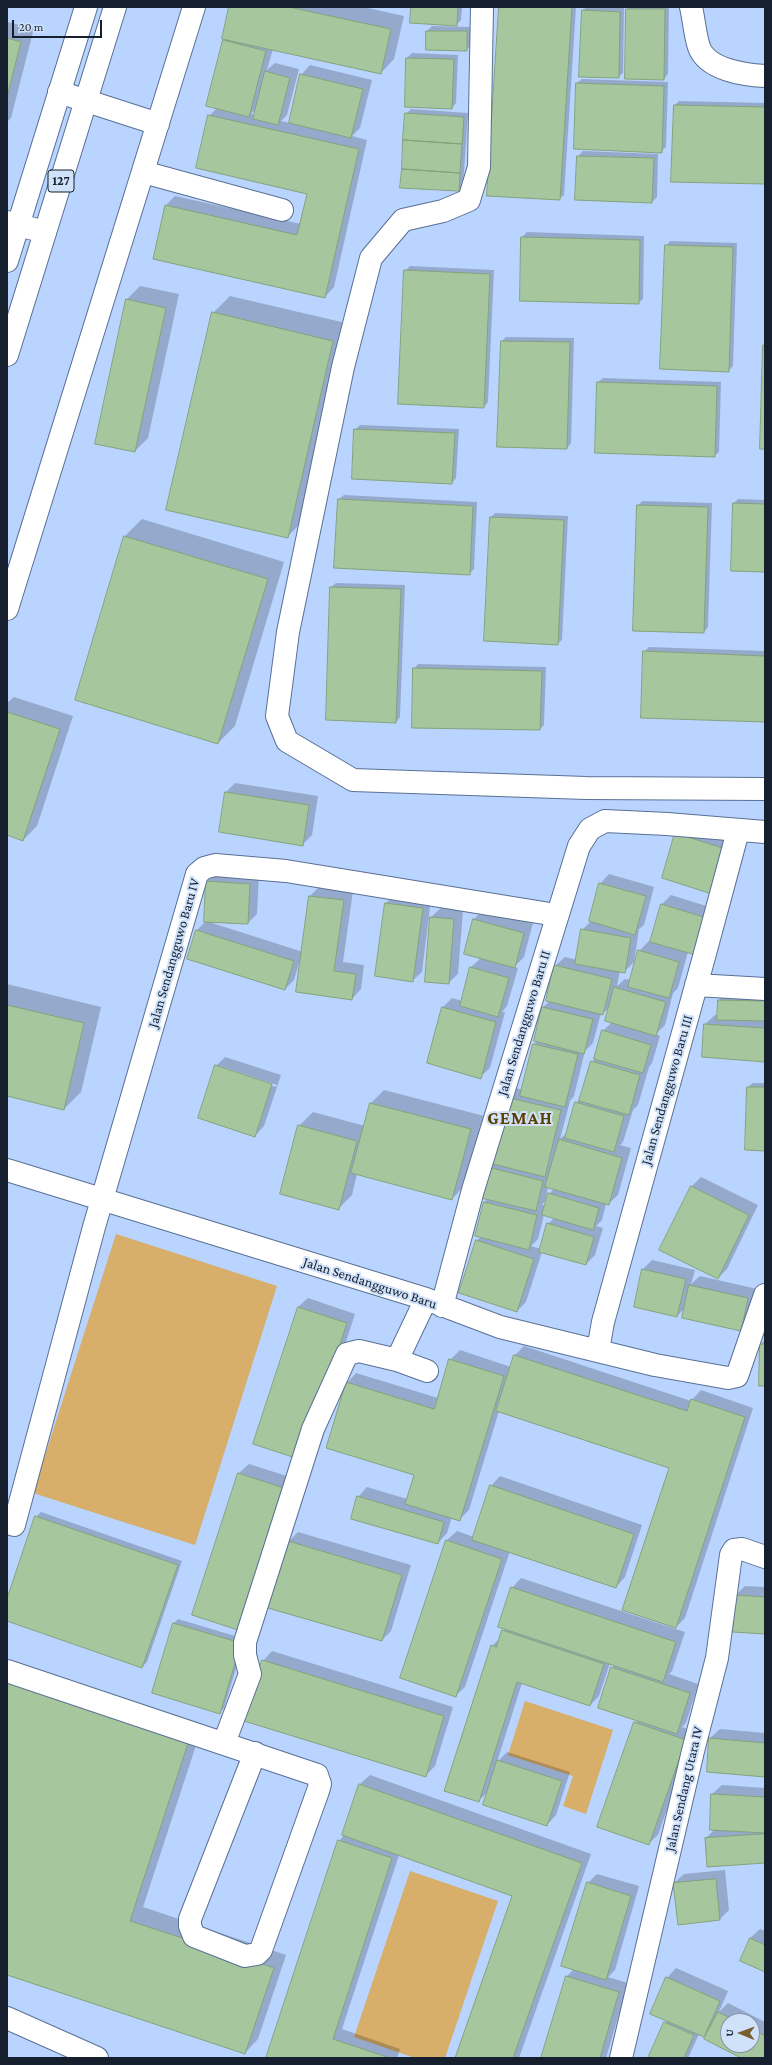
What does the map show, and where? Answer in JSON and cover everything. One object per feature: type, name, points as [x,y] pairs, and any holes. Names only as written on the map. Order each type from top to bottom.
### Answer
[{"type":"street","name":"127","points":[[7,261],[13,223],[59,92],[86,7]]},
{"type":"street","name":"127","points":[[7,355],[115,7]]},
{"type":"street","points":[[7,609],[194,7]]},
{"type":"street","points":[[482,7],[479,167],[469,200],[443,211],[403,220],[371,258],[343,367],[288,632],[278,716],[288,741],[353,780],[586,788],[765,788]]},
{"type":"street","points":[[691,7],[699,49],[710,61],[731,72],[765,76]]},
{"type":"street","points":[[59,92],[86,102],[158,124]]},
{"type":"street","points":[[143,172],[282,210]]},
{"type":"street","points":[[13,223],[45,232]]},
{"type":"street","name":"Jalan Sendangguwo Baru II","points":[[397,1360],[434,1302],[473,1190],[556,915],[579,846],[590,829],[605,821],[667,824],[738,831]]},
{"type":"street","points":[[738,831],[765,832]]},
{"type":"street","name":"Jalan Sendangguwo Baru III","points":[[598,1350],[603,1322],[738,831]]},
{"type":"street","name":"Jalan Sendangguwo Baru IV","points":[[14,1525],[102,1200],[197,874],[204,868],[215,865],[286,871],[556,915]]},
{"type":"street","points":[[696,985],[765,989]]},
{"type":"street","name":"Jalan Sendangguwo Baru","points":[[7,1170],[434,1302],[500,1327],[656,1365],[728,1378],[738,1376],[765,1295]]},
{"type":"street","points":[[224,1743],[250,1674],[245,1656],[245,1642],[313,1429],[348,1354],[358,1350],[397,1360],[427,1371]]},
{"type":"street","name":"Jalan Sendang Utara IV","points":[[621,2058],[693,1751],[717,1658],[731,1554],[734,1550],[742,1549],[765,1557]]},
{"type":"street","points":[[7,1671],[255,1753],[317,1775],[320,1784],[261,1950],[257,1954],[245,1956],[194,1936],[190,1926],[190,1919],[255,1753]]},
{"type":"street","points":[[9,2024],[97,2058]]},
{"type":"shaded area","points":[[116,1234],[277,1286],[195,1545],[33,1493]]},
{"type":"shaded area","points":[[525,1701],[613,1730],[586,1814],[563,1806],[573,1776],[508,1755]]},
{"type":"shaded area","points":[[410,1871],[498,1901],[445,2058],[415,2058],[354,2037]]},
{"type":"building","points":[[229,7],[289,7],[391,29],[381,74],[222,39]]},
{"type":"building","points":[[411,7],[458,7],[457,26],[410,23]]},
{"type":"building","points":[[499,7],[572,7],[560,200],[487,196]]},
{"type":"building","points":[[626,9],[665,9],[664,80],[625,79]]},
{"type":"building","points":[[582,10],[620,12],[619,78],[579,77]]},
{"type":"building","points":[[426,31],[467,31],[467,51],[426,50]]},
{"type":"building","points":[[7,38],[21,42],[7,97]]},
{"type":"building","points":[[223,40],[266,51],[249,117],[206,106]]},
{"type":"building","points":[[406,58],[454,59],[452,109],[405,107]]},
{"type":"building","points":[[265,71],[290,78],[278,125],[253,119]]},
{"type":"building","points":[[300,74],[363,89],[351,138],[289,123]]},
{"type":"building","points":[[576,83],[664,86],[662,153],[574,149]]},
{"type":"building","points":[[674,105],[765,107],[765,184],[671,182]]},
{"type":"building","points":[[405,113],[464,117],[462,144],[403,140]]},
{"type":"building","points":[[208,115],[359,149],[325,298],[153,259],[165,205],[297,235],[307,194],[196,168]]},
{"type":"building","points":[[403,140],[462,144],[460,173],[402,169]]},
{"type":"building","points":[[577,156],[654,158],[652,203],[575,200]]},
{"type":"building","points":[[402,169],[460,173],[459,191],[400,188]]},
{"type":"building","points":[[521,237],[640,240],[639,304],[520,301]]},
{"type":"building","points":[[665,245],[733,247],[729,372],[660,369]]},
{"type":"building","points":[[404,270],[490,274],[484,408],[398,404]]},
{"type":"building","points":[[126,299],[166,308],[135,452],[95,444]]},
{"type":"building","points":[[212,312],[333,341],[288,538],[166,510]]},
{"type":"building","points":[[501,341],[570,342],[567,449],[497,447]]},
{"type":"building","points":[[763,345],[765,345],[765,449],[760,449]]},
{"type":"building","points":[[597,382],[717,386],[715,457],[595,453]]},
{"type":"building","points":[[354,429],[455,433],[452,484],[352,479]]},
{"type":"building","points":[[338,499],[473,506],[470,575],[334,568]]},
{"type":"building","points":[[733,503],[765,504],[765,572],[731,571]]},
{"type":"building","points":[[637,505],[708,507],[704,633],[633,631]]},
{"type":"building","points":[[490,517],[564,520],[558,645],[484,641]]},
{"type":"building","points":[[124,536],[268,579],[218,744],[75,700]]},
{"type":"building","points":[[330,587],[401,589],[396,723],[326,720]]},
{"type":"building","points":[[643,651],[765,656],[765,722],[641,718]]},
{"type":"building","points":[[413,668],[542,671],[540,730],[412,728]]},
{"type":"building","points":[[7,712],[60,729],[23,841],[7,835]]},
{"type":"building","points":[[225,792],[309,805],[303,846],[219,832]]},
{"type":"building","points":[[675,833],[726,849],[712,894],[662,878]]},
{"type":"building","points":[[206,881],[250,884],[248,924],[204,922]]},
{"type":"building","points":[[599,883],[646,896],[635,935],[589,921]]},
{"type":"building","points":[[309,896],[344,900],[334,971],[356,974],[352,1000],[296,992]]},
{"type":"building","points":[[385,903],[423,908],[413,982],[375,976]]},
{"type":"building","points":[[661,904],[707,918],[696,955],[650,942]]},
{"type":"building","points":[[430,917],[454,919],[449,984],[425,982]]},
{"type":"building","points":[[473,919],[524,933],[515,968],[464,954]]},
{"type":"building","points":[[581,929],[631,938],[625,973],[575,964]]},
{"type":"building","points":[[196,930],[294,961],[285,990],[187,959]]},
{"type":"building","points":[[638,950],[679,962],[669,998],[628,987]]},
{"type":"building","points":[[554,965],[612,979],[603,1015],[546,1001]]},
{"type":"building","points":[[470,967],[509,978],[498,1017],[460,1006]]},
{"type":"building","points":[[614,987],[666,1002],[656,1036],[605,1021]]},
{"type":"building","points":[[718,1000],[765,1001],[765,1021],[717,1020]]},
{"type":"building","points":[[7,1005],[84,1023],[64,1110],[7,1096]]},
{"type":"building","points":[[442,1007],[496,1022],[481,1079],[427,1063]]},
{"type":"building","points":[[542,1007],[593,1019],[584,1054],[534,1041]]},
{"type":"building","points":[[704,1024],[765,1028],[765,1062],[702,1057]]},
{"type":"building","points":[[602,1030],[651,1045],[643,1073],[594,1059]]},
{"type":"building","points":[[533,1044],[578,1054],[565,1107],[520,1096]]},
{"type":"building","points":[[591,1061],[640,1075],[629,1115],[579,1101]]},
{"type":"building","points":[[215,1065],[272,1084],[255,1137],[198,1118]]},
{"type":"building","points":[[747,1087],[765,1087],[765,1151],[745,1150]]},
{"type":"building","points":[[506,1097],[561,1110],[545,1177],[489,1163]]},
{"type":"building","points":[[575,1102],[624,1116],[614,1152],[565,1138]]},
{"type":"building","points":[[370,1103],[471,1129],[452,1200],[351,1173]]},
{"type":"building","points":[[298,1125],[357,1141],[339,1210],[280,1194]]},
{"type":"building","points":[[559,1139],[622,1158],[609,1205],[545,1187]]},
{"type":"building","points":[[488,1167],[543,1181],[536,1211],[481,1198]]},
{"type":"building","points":[[691,1186],[749,1215],[718,1279],[659,1250]]},
{"type":"building","points":[[548,1193],[599,1208],[593,1230],[542,1215]]},
{"type":"building","points":[[484,1202],[537,1215],[529,1250],[475,1236]]},
{"type":"building","points":[[547,1223],[594,1237],[586,1265],[539,1252]]},
{"type":"building","points":[[476,1240],[534,1259],[517,1312],[459,1293]]},
{"type":"building","points":[[642,1269],[686,1279],[677,1317],[634,1307]]},
{"type":"building","points":[[689,1285],[748,1298],[741,1331],[682,1318]]},
{"type":"building","points":[[298,1307],[347,1323],[302,1460],[253,1444]]},
{"type":"building","points":[[760,1344],[765,1344],[765,1386],[759,1386]]},
{"type":"building","points":[[514,1355],[687,1411],[691,1399],[745,1417],[676,1628],[622,1610],[669,1468],[496,1411]]},
{"type":"building","points":[[449,1359],[504,1376],[460,1521],[405,1504],[414,1475],[326,1448],[346,1382],[434,1409]]},
{"type":"building","points":[[238,1473],[287,1489],[241,1631],[192,1615]]},
{"type":"building","points":[[490,1485],[634,1534],[616,1588],[472,1540]]},
{"type":"building","points":[[357,1496],[444,1522],[438,1544],[351,1519]]},
{"type":"building","points":[[35,1516],[178,1565],[142,1668],[7,1621],[7,1599]]},
{"type":"building","points":[[446,1540],[502,1559],[456,1697],[400,1678]]},
{"type":"building","points":[[288,1541],[402,1575],[382,1641],[268,1608]]},
{"type":"building","points":[[511,1587],[676,1642],[663,1682],[498,1627]]},
{"type":"building","points":[[735,1595],[765,1597],[765,1634],[733,1632]]},
{"type":"building","points":[[173,1623],[241,1643],[220,1714],[152,1693]]},
{"type":"building","points":[[502,1630],[604,1664],[590,1706],[517,1682],[479,1802],[444,1791],[491,1645],[496,1647]]},
{"type":"building","points":[[262,1660],[444,1716],[426,1777],[244,1721]]},
{"type":"building","points":[[611,1667],[690,1693],[677,1734],[598,1708]]},
{"type":"building","points":[[7,1676],[190,1737],[130,1921],[274,1968],[245,2054],[7,1975]]},
{"type":"building","points":[[634,1722],[686,1740],[649,1845],[597,1827]]},
{"type":"building","points":[[709,1738],[765,1743],[765,1777],[707,1772]]},
{"type":"building","points":[[497,1760],[562,1781],[547,1826],[483,1805]]},
{"type":"building","points":[[359,1784],[582,1863],[513,2058],[455,2058],[512,1896],[342,1835]]},
{"type":"building","points":[[711,1794],[765,1797],[765,1833],[710,1830]]},
{"type":"building","points":[[765,1834],[765,1863],[707,1867],[705,1838]]},
{"type":"building","points":[[338,1840],[392,1858],[333,2039],[390,2058],[266,2058]]},
{"type":"building","points":[[716,1879],[720,1920],[678,1925],[673,1883]]},
{"type":"building","points":[[587,1882],[631,1896],[606,1980],[561,1966]]},
{"type":"building","points":[[750,1938],[765,1945],[765,1972],[740,1961]]},
{"type":"building","points":[[566,1976],[619,1992],[600,2058],[541,2058]]},
{"type":"building","points":[[666,1977],[720,2001],[704,2037],[650,2014]]},
{"type":"building","points":[[718,2012],[720,2013],[720,2047],[704,2039]]},
{"type":"building","points":[[664,2022],[694,2035],[684,2058],[648,2058]]},
{"type":"building","points":[[760,2033],[765,2036],[765,2058],[741,2058],[731,2053],[760,2053]]},
{"type":"district","name":"GEMAH","points":[[520,1118]]}]
